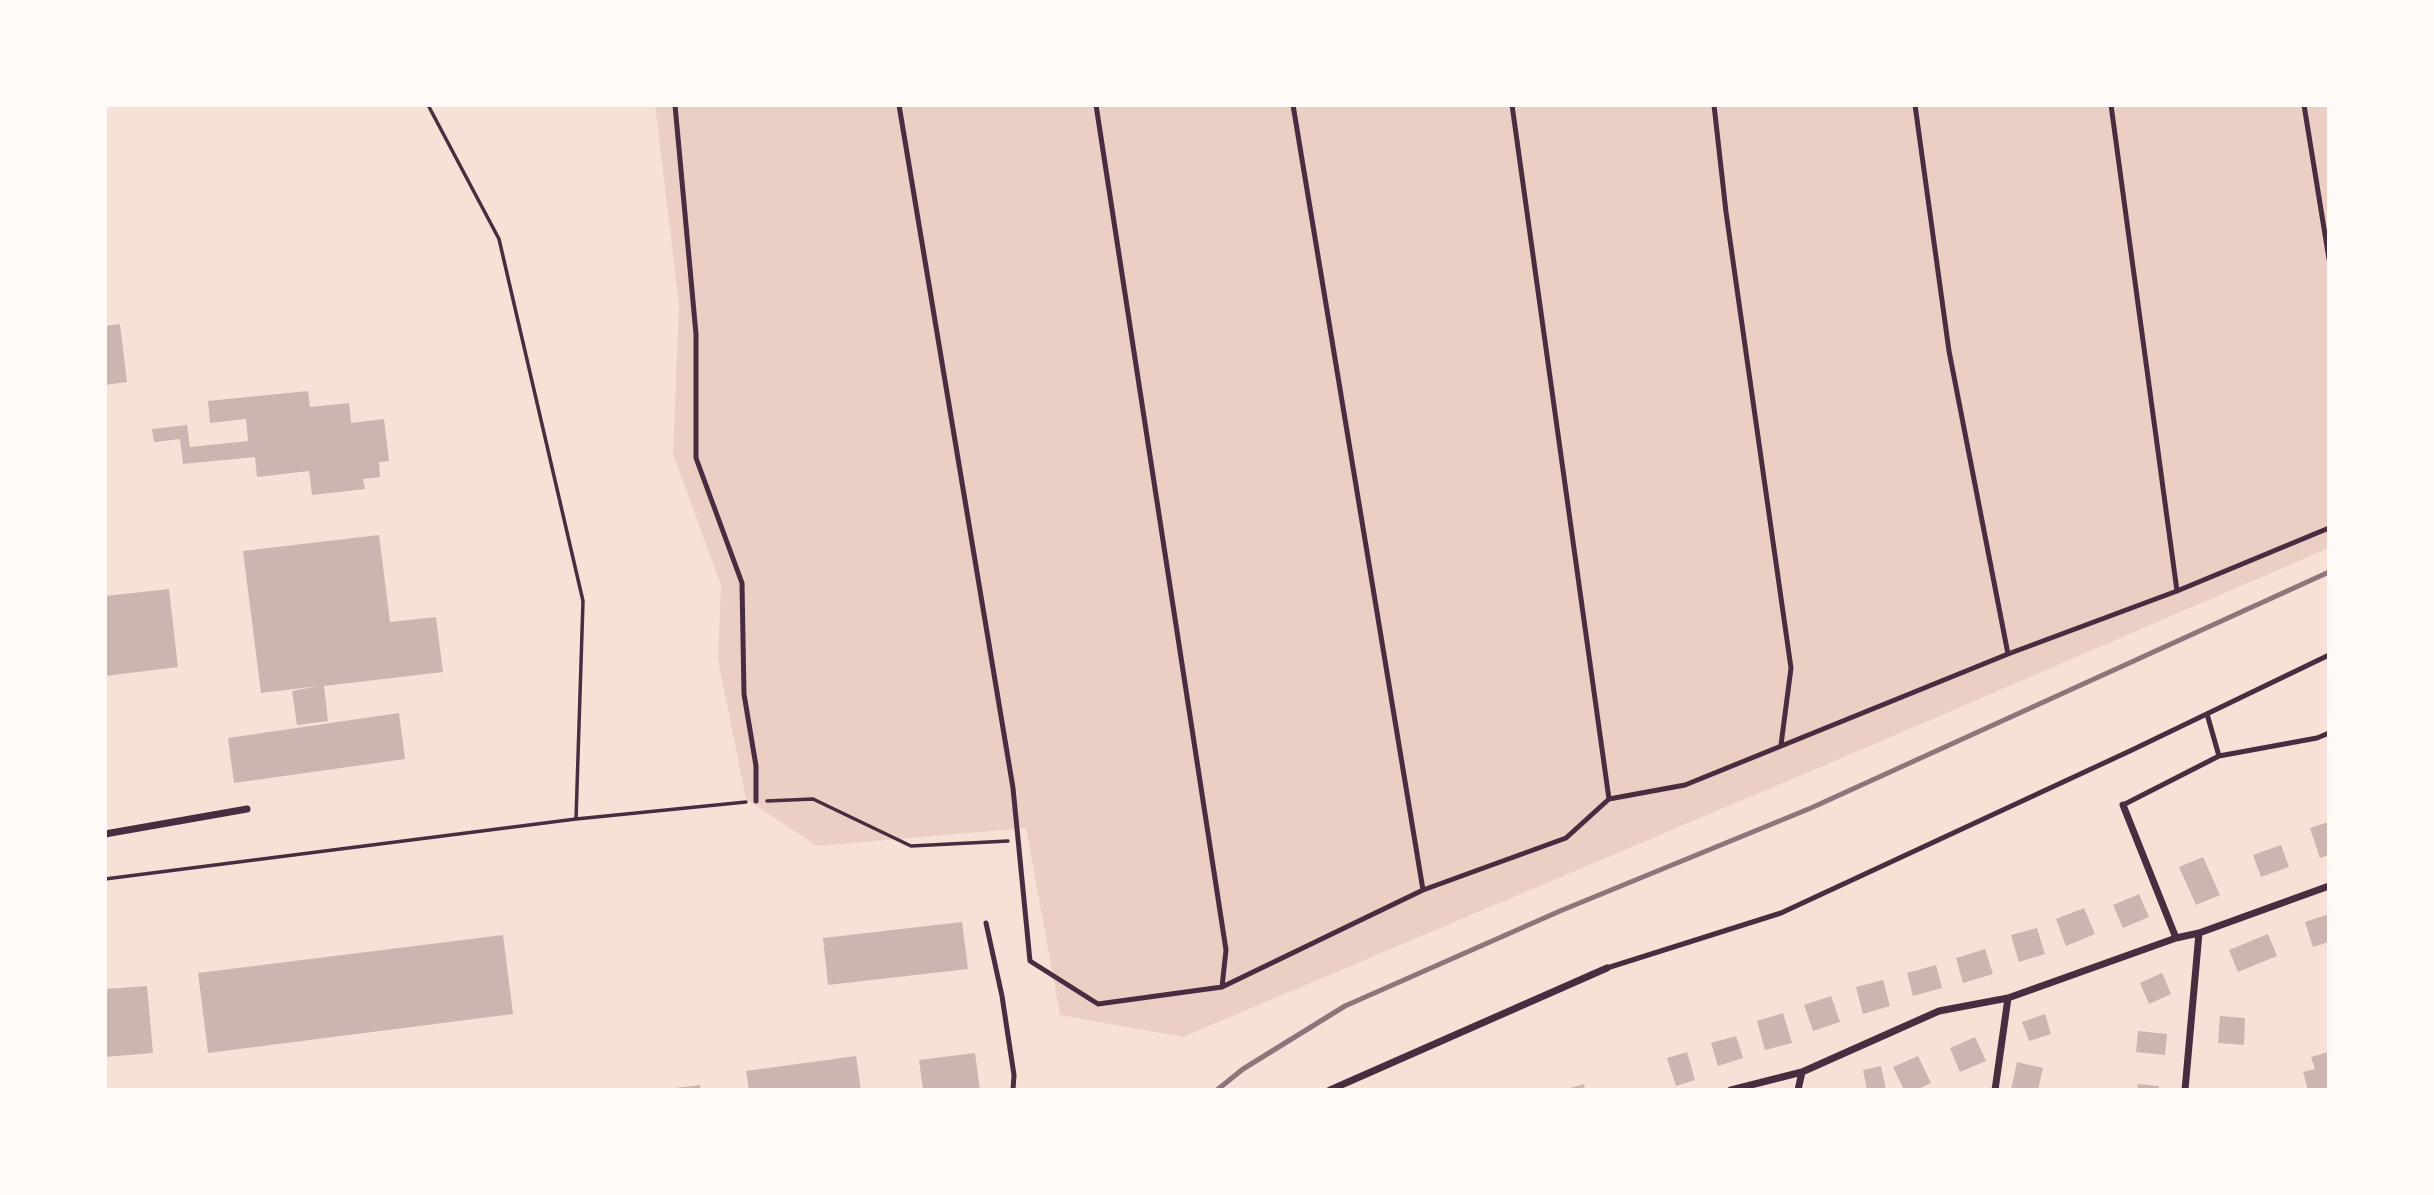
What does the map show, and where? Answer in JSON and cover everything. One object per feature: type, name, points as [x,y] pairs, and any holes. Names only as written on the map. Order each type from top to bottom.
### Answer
[{"type":"street","points":[[2123,805],[2176,938]]},
{"type":"street","points":[[105,834],[247,809]]},
{"type":"street","points":[[1731,1090],[1801,1072],[1939,1011],[2008,998],[2329,886]]},
{"type":"street","points":[[2185,1090],[2199,933]]},
{"type":"street","points":[[1330,1090],[1607,968]]},
{"type":"street","points":[[1995,1090],[2008,998]]},
{"type":"street","points":[[1798,1090],[1801,1072]]},
{"type":"lane","points":[[674,105],[696,334],[696,458],[742,583],[744,694],[756,766],[756,801]]},
{"type":"lane","points":[[899,105],[1013,788],[1030,961],[1098,1004],[1222,987],[1423,890],[1512,860],[1566,838],[1609,799],[1685,785],[1781,744],[2008,654],[2177,591],[2329,528]]},
{"type":"lane","points":[[1096,105],[1226,950],[1222,987]]},
{"type":"lane","points":[[1293,105],[1423,890]]},
{"type":"lane","points":[[1512,105],[1609,799]]},
{"type":"lane","points":[[1714,105],[1726,212],[1791,668],[1781,744]]},
{"type":"lane","points":[[1915,105],[1949,351],[2008,654]]},
{"type":"lane","points":[[2111,105],[2177,591]]},
{"type":"lane","points":[[2304,105],[2329,259]]},
{"type":"lane","points":[[1607,968],[1781,912],[2329,655]]},
{"type":"lane","points":[[2207,713],[2219,756]]},
{"type":"lane","points":[[2123,805],[2219,756],[2317,738],[2329,733]]},
{"type":"lane","points":[[986,923],[1002,996],[1014,1075],[1013,1090]]},
{"type":"path","points":[[428,105],[499,239],[583,601],[576,819]]},
{"type":"path","points":[[105,879],[576,819],[756,801],[813,799],[911,846],[1018,840]]},
{"type":"shaded area","points":[[655,105],[2329,105],[2329,548],[1183,1037],[1060,1015],[1026,828],[817,846],[746,799],[718,660],[721,585],[673,454],[679,304]]},
{"type":"building","points":[[120,324],[127,382],[105,385],[105,326]]},
{"type":"building","points":[[308,391],[310,407],[349,403],[351,423],[384,419],[389,461],[379,462],[380,477],[363,479],[365,489],[312,495],[309,471],[257,477],[255,457],[183,464],[180,439],[154,442],[152,429],[187,425],[190,447],[248,441],[246,419],[210,423],[208,401]]},
{"type":"building","points":[[379,535],[390,622],[436,617],[443,672],[324,686],[328,721],[297,725],[292,691],[319,686],[261,693],[243,551]]},
{"type":"building","points":[[169,589],[178,667],[105,676],[105,596]]},
{"type":"building","points":[[399,713],[405,759],[234,783],[228,738]]},
{"type":"building","points":[[2329,822],[2329,855],[2320,858],[2310,828]]},
{"type":"building","points":[[2281,845],[2289,867],[2261,877],[2253,855]]},
{"type":"building","points":[[2203,857],[2220,895],[2196,905],[2179,867]]},
{"type":"building","points":[[2139,894],[2149,917],[2123,928],[2113,905]]},
{"type":"building","points":[[2084,908],[2095,934],[2066,946],[2056,919]]},
{"type":"building","points":[[2329,914],[2329,942],[2313,947],[2305,922]]},
{"type":"building","points":[[962,922],[968,969],[828,985],[823,938]]},
{"type":"building","points":[[2037,928],[2045,954],[2019,962],[2011,935]]},
{"type":"building","points":[[2268,934],[2277,956],[2238,972],[2229,950]]},
{"type":"building","points":[[503,935],[513,1014],[208,1053],[198,973]]},
{"type":"building","points":[[1985,949],[1993,974],[1963,983],[1956,958]]},
{"type":"building","points":[[1936,965],[1942,988],[1913,996],[1907,973]]},
{"type":"building","points":[[2162,973],[2171,994],[2149,1004],[2140,983]]},
{"type":"building","points":[[1883,980],[1890,1006],[1863,1014],[1856,987]]},
{"type":"building","points":[[147,986],[153,1053],[105,1057],[105,989]]},
{"type":"building","points":[[1831,996],[1840,1022],[1813,1031],[1804,1005]]},
{"type":"building","points":[[1783,1013],[1792,1043],[1765,1050],[1757,1021]]},
{"type":"building","points":[[2045,1014],[2051,1034],[2029,1041],[2022,1022]]},
{"type":"building","points":[[2220,1016],[2245,1018],[2244,1045],[2218,1043]]},
{"type":"building","points":[[2138,1031],[2167,1034],[2165,1055],[2136,1052]]},
{"type":"building","points":[[1736,1036],[1743,1058],[1718,1066],[1711,1043]]},
{"type":"building","points":[[1975,1037],[1986,1061],[1960,1072],[1950,1048]]},
{"type":"building","points":[[1687,1052],[1695,1080],[1676,1086],[1667,1058]]},
{"type":"building","points":[[2329,1052],[2329,1089],[2308,1090],[2303,1072],[2315,1069],[2311,1057]]},
{"type":"building","points":[[975,1053],[980,1090],[923,1090],[919,1060]]},
{"type":"building","points":[[856,1056],[861,1090],[749,1090],[746,1071]]},
{"type":"building","points":[[1918,1056],[1931,1083],[1916,1090],[1904,1090],[1893,1067]]},
{"type":"building","points":[[2017,1062],[2043,1068],[2038,1090],[2011,1090]]},
{"type":"building","points":[[1881,1066],[1886,1090],[1867,1090],[1863,1070]]},
{"type":"building","points":[[1584,1084],[1585,1090],[1567,1090],[1567,1089]]},
{"type":"building","points":[[2138,1084],[2159,1086],[2159,1090],[2137,1090]]},
{"type":"building","points":[[700,1085],[701,1090],[675,1090],[675,1088]]},
{"type":"railway","points":[[1217,1090],[1243,1069],[1345,1006],[1560,911],[1811,808],[2329,572]]}]
